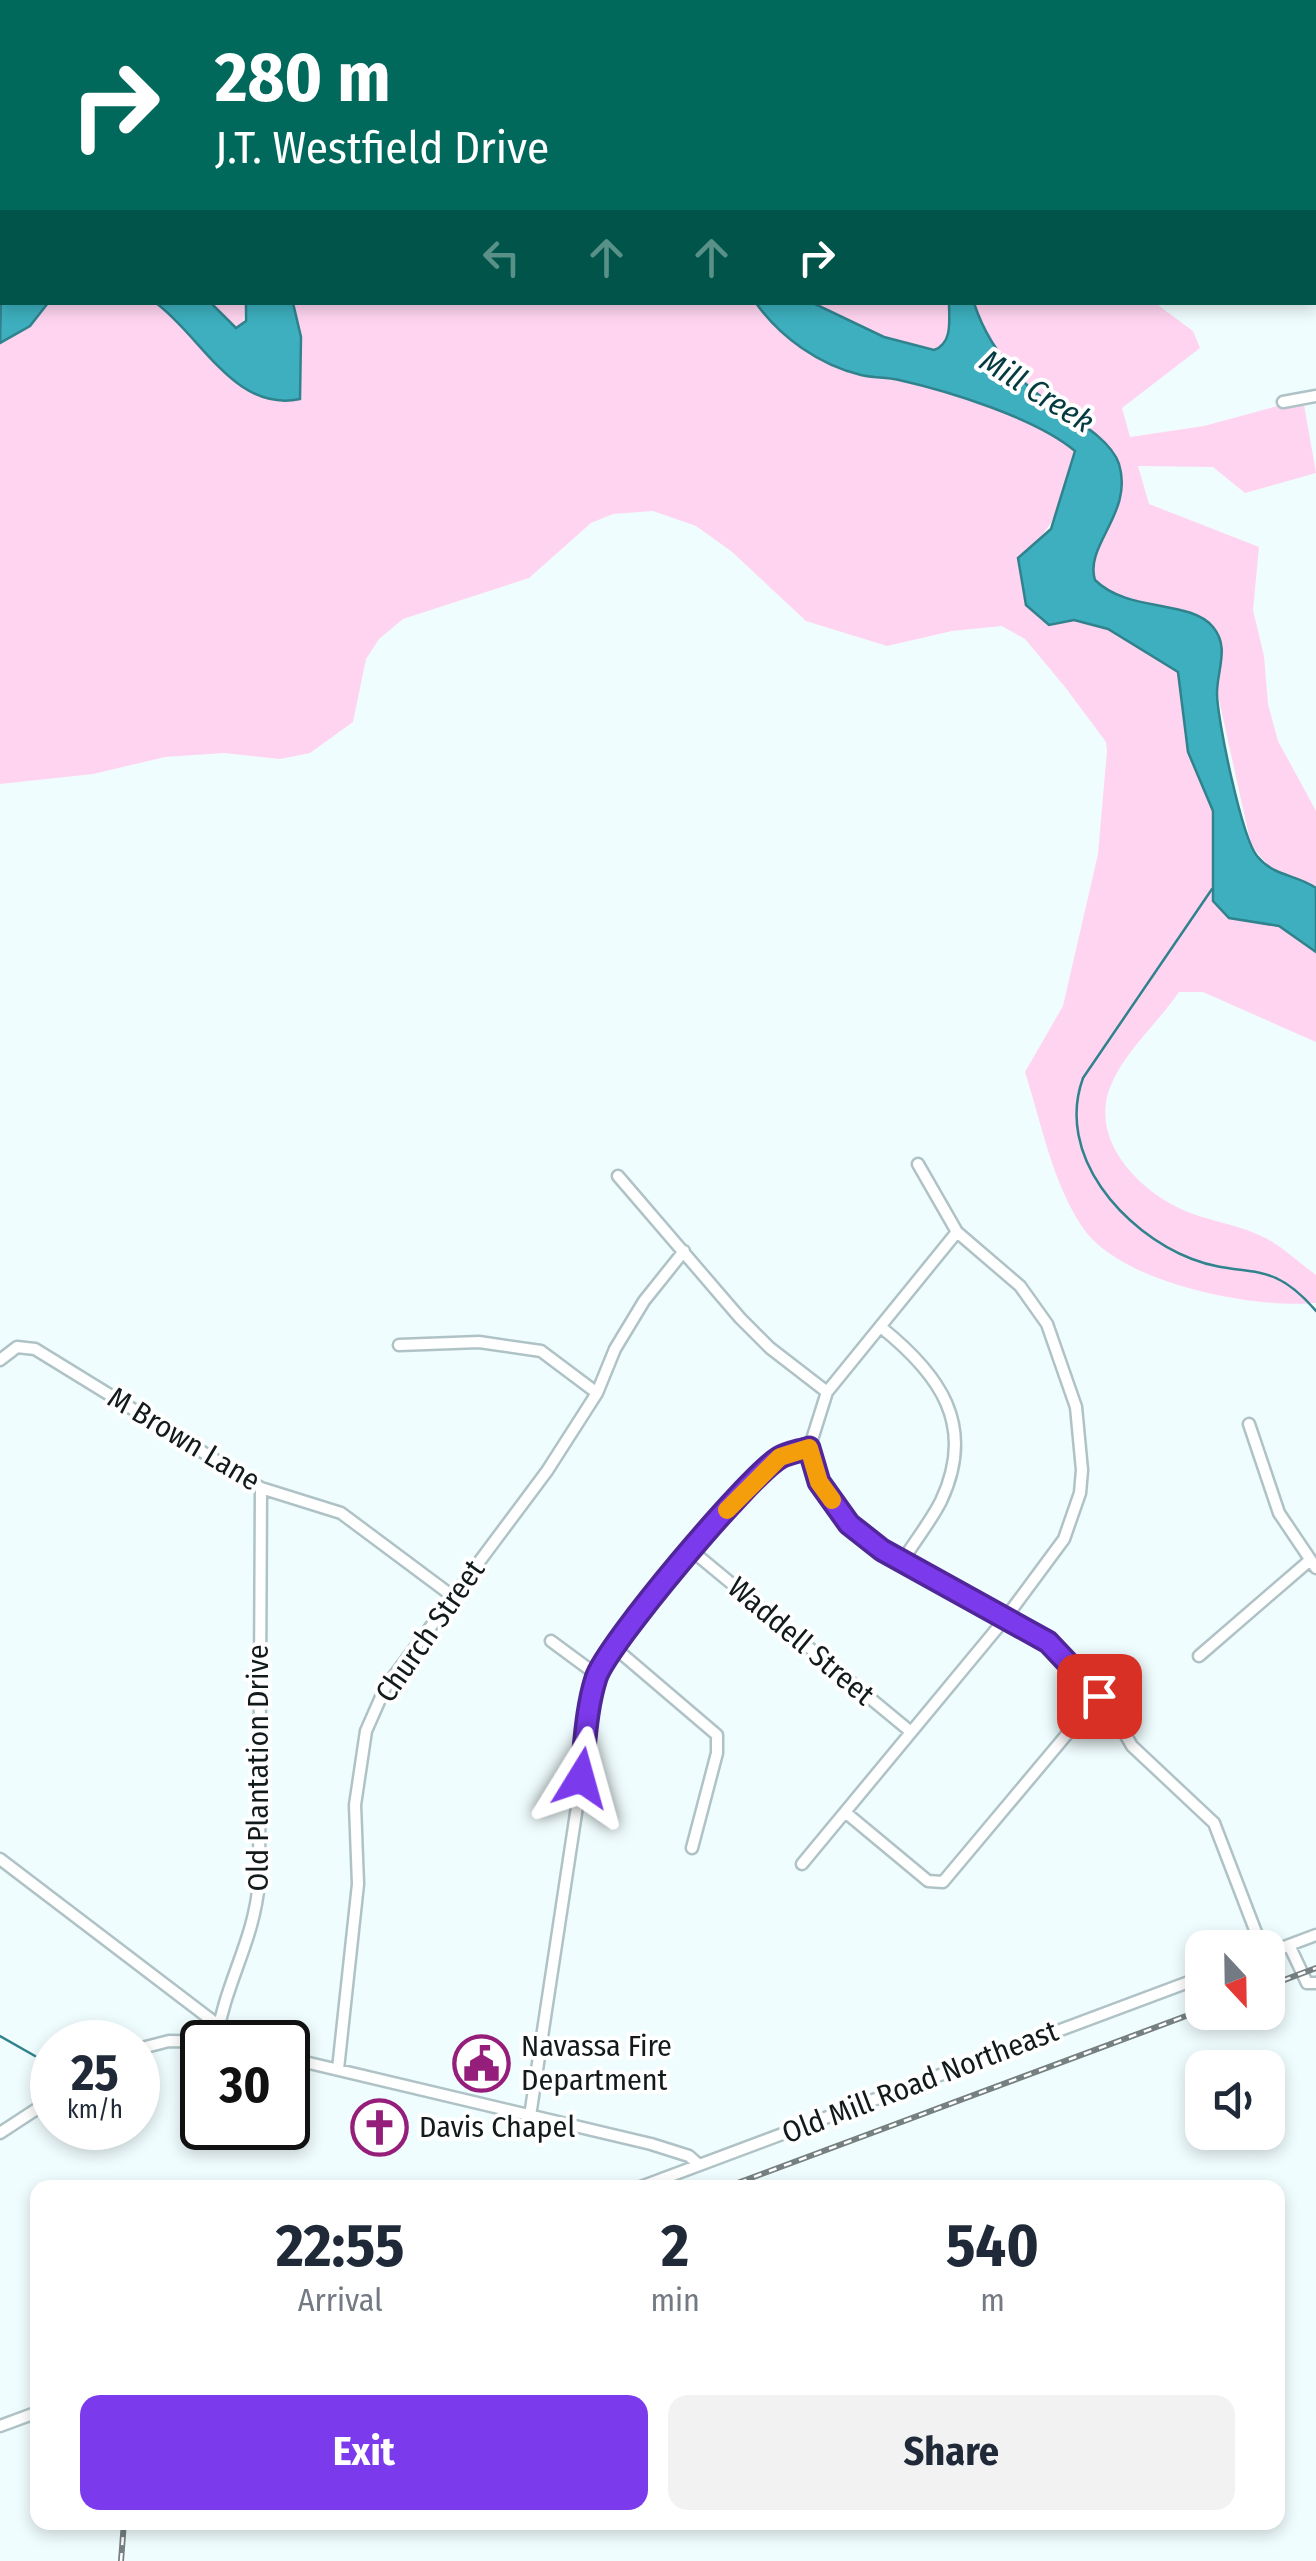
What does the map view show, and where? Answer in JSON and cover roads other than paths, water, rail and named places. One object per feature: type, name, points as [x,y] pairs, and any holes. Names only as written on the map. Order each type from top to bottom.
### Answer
[{"type":"street","points":[[1283,402],[1316,396]]},
{"type":"street","points":[[802,1864],[1004,1620],[1064,1539],[1074,1517],[1082,1470],[1076,1407],[1059,1352],[1036,1306],[1006,1272],[957,1232],[918,1164]]},
{"type":"street","points":[[618,1176],[770,1348],[827,1392]]},
{"type":"street","points":[[957,1232],[827,1392],[809,1448],[819,1482],[849,1524],[1004,1620],[1048,1642],[1099,1696],[1144,1758],[1214,1823],[1255,1930]]},
{"type":"street","name":"Church Street","points":[[338,2069],[358,1884],[355,1806],[366,1731],[385,1688],[547,1471],[596,1393],[615,1348],[644,1301],[684,1251]]},
{"type":"street","points":[[882,1328],[940,1383],[952,1419],[952,1462],[941,1501],[903,1560]]},
{"type":"street","points":[[399,1345],[479,1342],[541,1352],[596,1393]]},
{"type":"street","name":"M Brown Lane","points":[[0,1360],[17,1347],[35,1349],[261,1488],[341,1514],[451,1595]]},
{"type":"street","points":[[1199,1656],[1312,1564],[1279,1513],[1250,1424]]},
{"type":"street","points":[[530,2116],[597,1675],[691,1550],[780,1457],[809,1448]]},
{"type":"street","name":"Old Plantation Drive","points":[[219,2020],[229,1984],[256,1924],[260,1882],[261,1488]]},
{"type":"street","name":"Waddell Street","points":[[691,1550],[912,1732]]},
{"type":"street","points":[[551,1641],[597,1675]]},
{"type":"street","points":[[615,1648],[717,1735],[717,1753],[692,1848]]},
{"type":"street","points":[[845,1812],[928,1881],[943,1882],[1099,1696]]},
{"type":"street","points":[[0,1860],[211,2020]]},
{"type":"street","points":[[1285,1947],[1316,1934]]},
{"type":"street","points":[[1289,1945],[1307,1983],[1316,1983]]},
{"type":"street","name":"Old Mill Road Northeast","points":[[659,2180],[1185,1983]]},
{"type":"street","points":[[310,2063],[664,2148],[699,2165]]},
{"type":"street","points":[[0,2132],[30,2114]]},
{"type":"street","points":[[0,2426],[30,2415]]},
{"type":"water","points":[[1,305],[46,305],[30,326],[0,343]]},
{"type":"water","points":[[158,305],[213,305],[236,328],[246,321],[246,305],[293,305],[301,337],[300,399],[277,400],[238,384]]},
{"type":"water","points":[[758,305],[817,305],[884,337],[934,350],[947,337],[949,305],[975,305],[989,337],[1018,376],[1104,441],[1119,464],[1122,482],[1115,513],[1096,554],[1095,580],[1124,597],[1190,612],[1203,618],[1218,635],[1222,651],[1218,707],[1244,827],[1264,863],[1316,888],[1316,952],[1279,926],[1229,918],[1213,901],[1213,811],[1188,752],[1178,672],[1108,629],[1074,620],[1049,625],[1026,605],[1018,558],[1051,529],[1075,451],[1038,428],[991,407],[830,364],[789,338]]},
{"type":"waterway","points":[[1212,889],[1083,1078],[1077,1107],[1079,1135],[1087,1162],[1101,1187],[1142,1230],[1192,1259],[1271,1276],[1285,1283],[1316,1311]]},
{"type":"waterway","points":[[0,2036],[30,2053]]},
{"type":"railway","points":[[1285,1980],[1316,1968]]},
{"type":"railway","points":[[745,2180],[1185,2016]]},
{"type":"railway","points":[[121,2561],[123,2530]]},
{"type":"place","name":"Navassa Fire Department","points":[[482,2063]]},
{"type":"place","name":"Davis Chapel","points":[[380,2127]]},
{"type":"water label","name":"Mill Creek","points":[[1037,391]]}]
